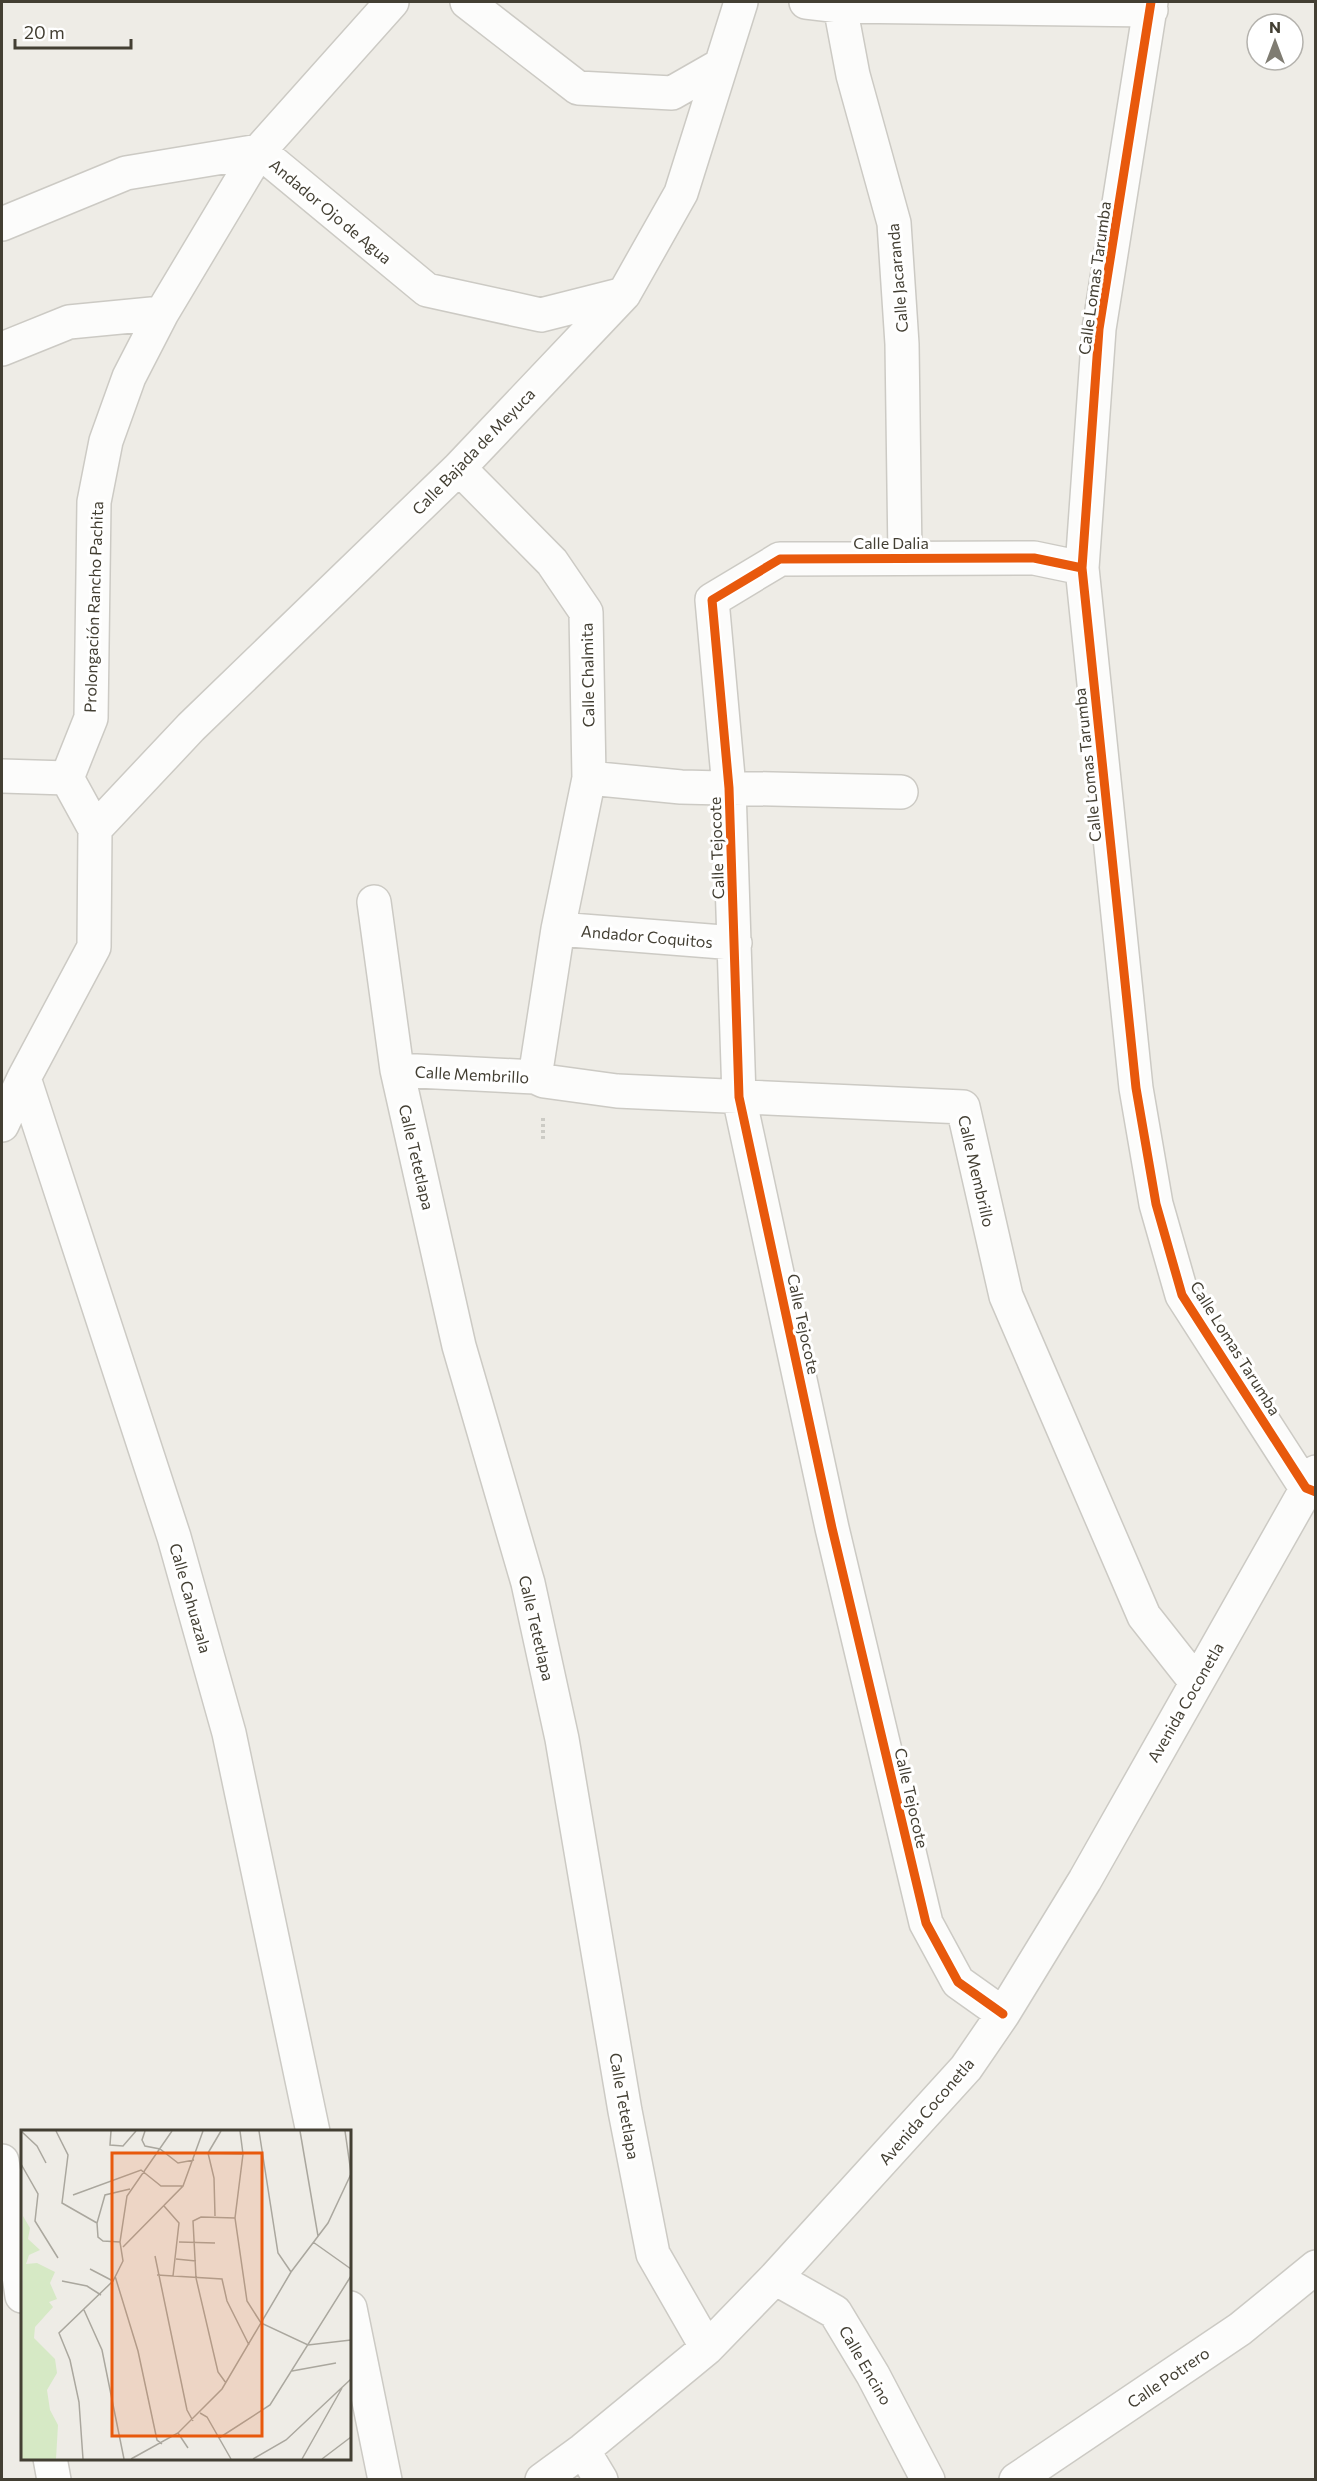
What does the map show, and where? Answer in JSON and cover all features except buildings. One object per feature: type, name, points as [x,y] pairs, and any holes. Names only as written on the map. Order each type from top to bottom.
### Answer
[{"type":"street","name":"Prolongación Rancho Pachita","points":[[68,778],[91,718],[94,502],[104,451],[129,377],[162,313],[259,151],[392,2]]},
{"type":"street","points":[[467,2],[578,88],[672,93],[721,64]]},
{"type":"street","name":"Calle Bajada de Meyuca","points":[[95,829],[191,727],[459,468],[624,294],[681,193],[741,2]]},
{"type":"street","points":[[806,2],[1151,5]]},
{"type":"street","name":"Calle Jacaranda","points":[[842,4],[853,75],[894,223],[902,344],[905,557]]},
{"type":"street","name":"Calle Lomas Tarumba","points":[[1151,5],[1099,329],[1082,568],[1136,1088],[1156,1204],[1182,1295],[1312,1484]]},
{"type":"street","name":"Andador Ojo de Agua","points":[[2,224],[126,173],[259,151],[427,290],[541,315],[624,294]]},
{"type":"street","points":[[2,349],[69,322],[162,313]]},
{"type":"street","name":"Calle Chalmita","points":[[459,468],[552,562],[586,612],[589,778],[558,928],[535,1077]]},
{"type":"street","name":"Calle Dalia","points":[[712,600],[780,559],[1034,558],[1082,568]]},
{"type":"street","name":"Calle Tejocote","points":[[712,600],[729,788],[739,1097],[832,1528],[926,1923],[958,1982],[1003,2014]]},
{"type":"street","points":[[2,776],[68,778],[95,829],[94,947],[3,1121]]},
{"type":"street","points":[[589,778],[681,787],[901,792]]},
{"type":"street","name":"Calle Tetetlapa","points":[[374,902],[397,1070],[459,1346],[528,1583],[557,1717],[625,2111],[653,2254],[707,2348]]},
{"type":"street","name":"Andador Coquitos","points":[[558,928],[735,943]]},
{"type":"street","name":"Calle Membrillo","points":[[397,1070],[535,1077],[544,1082],[617,1091],[963,1107],[1006,1296],[1144,1616],[1196,1682]]},
{"type":"street","name":"Calle Cahuazala","points":[[24,1078],[174,1537],[229,1733],[313,2130]]},
{"type":"street","name":"Avenida Coconetla","points":[[542,2480],[583,2450],[707,2348],[775,2278],[966,2068],[1003,2014],[1085,1880],[1196,1682],[1312,1484]]},
{"type":"street","points":[[2,2161],[21,2289]]},
{"type":"street","name":"Calle Potrero","points":[[1016,2480],[1240,2329],[1316,2267]]},
{"type":"street","name":"Calle Encino","points":[[775,2278],[835,2312],[873,2375],[928,2480]]},
{"type":"street","points":[[351,2313],[385,2480]]},
{"type":"street","points":[[583,2450],[601,2480]]},
{"type":"street","points":[[50,2460],[54,2480]]},
{"type":"cycle path","points":[[1151,2],[1099,329],[1082,568],[1136,1088],[1156,1204],[1182,1295],[1306,1488],[1316,1492]]},
{"type":"cycle path","points":[[1003,2014],[958,1982],[926,1923],[832,1528],[739,1097],[729,788],[712,600],[780,559],[1034,558],[1082,568]]}]
